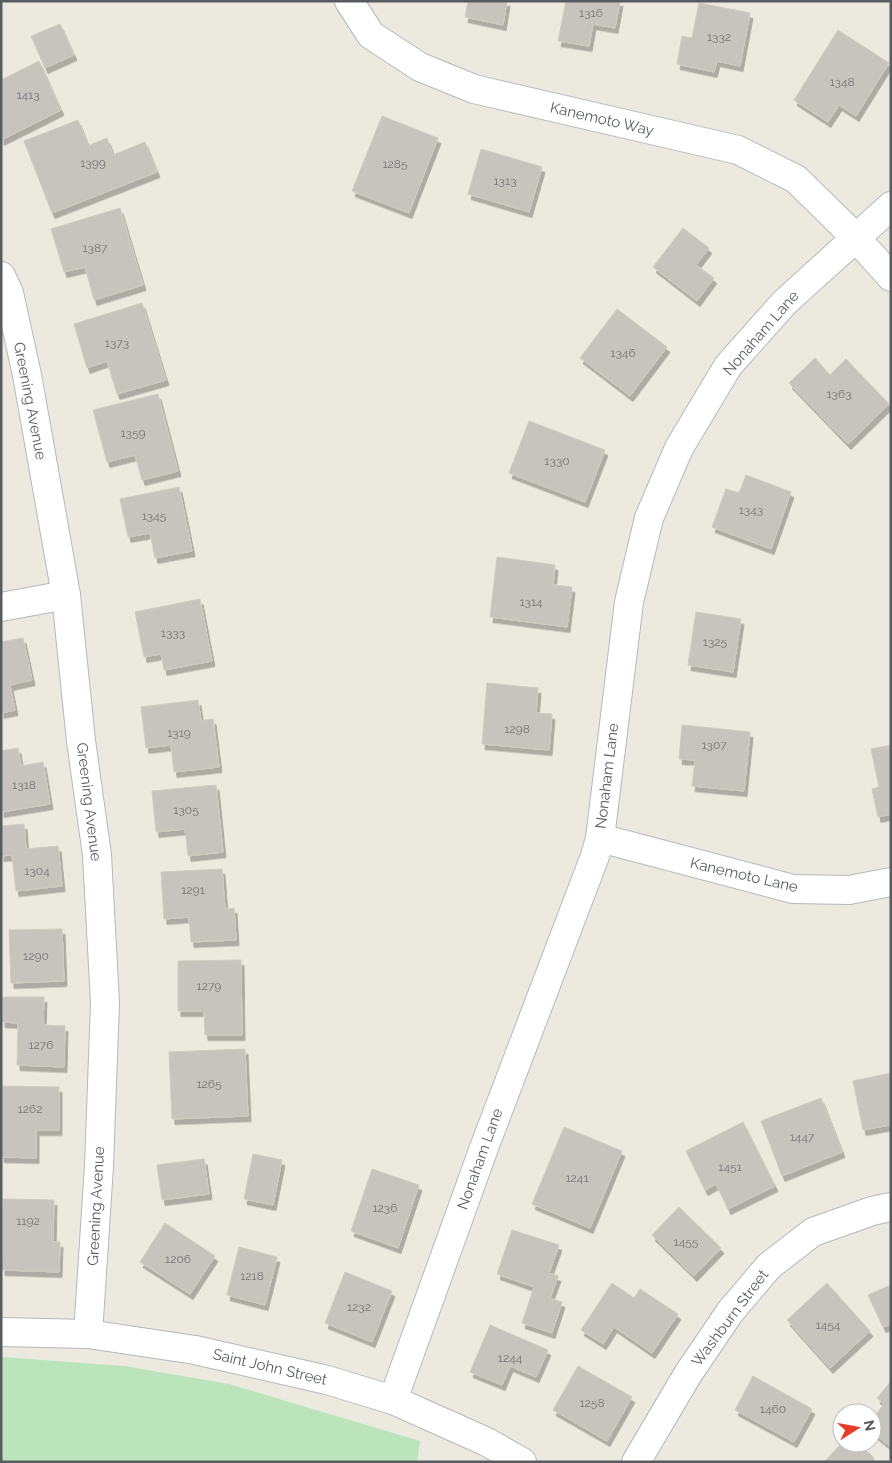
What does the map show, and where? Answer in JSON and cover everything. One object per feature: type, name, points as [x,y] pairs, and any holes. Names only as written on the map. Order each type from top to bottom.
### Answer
[{"type":"street","name":"Kanemoto Way","points":[[349,1],[371,35],[420,67],[474,89],[738,150],[796,179],[856,238]]},
{"type":"street","name":"Nonaham Lane","points":[[392,1400],[600,838],[629,602],[649,518],[680,448],[728,366],[784,303],[891,206]]},
{"type":"street","points":[[856,238],[891,277]]},
{"type":"street","name":"Greening Avenue","points":[[1,276],[9,293],[27,375],[66,595],[81,741],[97,855],[105,1003],[88,1334]]},
{"type":"street","points":[[1,607],[66,595]]},
{"type":"street","name":"Kanemoto Lane","points":[[600,838],[793,889],[849,890],[891,882]]},
{"type":"street","name":"Washburn Street","points":[[636,1462],[688,1374],[730,1312],[769,1266],[813,1232],[872,1211],[891,1207]]},
{"type":"street","name":"Saint John Street","points":[[1,1332],[88,1334],[194,1350],[328,1380],[392,1400],[487,1442],[522,1462]]},
{"type":"green space","points":[[2,1357],[124,1366],[229,1384],[420,1441],[417,1462],[1,1462]]},
{"type":"building","points":[[468,1],[507,1],[503,25],[465,17]]},
{"type":"building","points":[[566,1],[620,1],[615,28],[593,24],[589,46],[558,41]]},
{"type":"building","points":[[699,3],[750,13],[740,66],[717,61],[714,72],[677,64],[682,36],[692,38]]},
{"type":"building","points":[[60,24],[74,55],[45,68],[31,36]]},
{"type":"building","points":[[838,30],[889,63],[856,116],[839,105],[828,122],[794,100]]},
{"type":"building","points":[[39,61],[61,110],[1,140],[1,80]]},
{"type":"building","points":[[382,116],[438,138],[409,213],[352,191]]},
{"type":"building","points":[[78,120],[88,146],[107,138],[113,155],[145,142],[157,172],[52,213],[24,141]]},
{"type":"building","points":[[481,149],[542,167],[529,212],[468,194]]},
{"type":"building","points":[[120,208],[143,285],[94,300],[85,267],[64,272],[51,229]]},
{"type":"building","points":[[683,228],[709,248],[696,265],[714,278],[697,301],[653,267]]},
{"type":"building","points":[[142,303],[166,380],[117,394],[107,361],[87,368],[74,324]]},
{"type":"building","points":[[617,309],[667,347],[630,396],[580,358]]},
{"type":"building","points":[[815,358],[830,375],[846,359],[889,404],[848,444],[789,383]]},
{"type":"building","points":[[158,394],[178,471],[142,480],[135,455],[107,462],[93,410]]},
{"type":"building","points":[[529,421],[605,450],[585,502],[509,473]]},
{"type":"building","points":[[746,475],[791,492],[771,549],[712,527],[726,489],[739,493]]},
{"type":"building","points":[[179,487],[192,551],[155,558],[150,533],[128,537],[120,499]]},
{"type":"building","points":[[497,557],[555,565],[553,585],[572,587],[567,627],[490,617]]},
{"type":"building","points":[[200,599],[212,661],[164,670],[161,654],[144,657],[135,612]]},
{"type":"building","points":[[696,612],[741,619],[733,672],[688,665]]},
{"type":"building","points":[[23,638],[32,680],[10,685],[15,710],[1,713],[1,642]]},
{"type":"building","points":[[487,683],[538,688],[536,713],[552,714],[549,750],[482,744]]},
{"type":"building","points":[[198,700],[201,721],[213,719],[219,767],[174,772],[171,745],[146,748],[141,707]]},
{"type":"building","points":[[682,725],[750,732],[744,791],[692,786],[695,760],[679,759]]},
{"type":"building","points":[[891,745],[891,814],[878,817],[872,789],[879,787],[871,749]]},
{"type":"building","points":[[18,748],[21,766],[43,762],[50,804],[1,812],[1,751]]},
{"type":"building","points":[[216,785],[223,852],[188,856],[185,829],[156,832],[152,791]]},
{"type":"building","points":[[24,824],[26,849],[58,846],[62,886],[16,891],[12,855],[1,856],[1,826]]},
{"type":"building","points":[[222,869],[225,909],[234,908],[236,940],[191,942],[189,917],[164,919],[161,872]]},
{"type":"building","points":[[62,929],[64,981],[11,983],[9,930]]},
{"type":"building","points":[[241,960],[242,1035],[205,1035],[204,1011],[178,1011],[178,961]]},
{"type":"building","points":[[3,997],[44,997],[43,1025],[65,1026],[64,1067],[17,1065],[18,1023],[2,1022]]},
{"type":"building","points":[[245,1049],[248,1116],[172,1119],[169,1052]]},
{"type":"building","points":[[891,1073],[891,1127],[890,1125],[863,1130],[853,1081]]},
{"type":"building","points":[[1,1086],[59,1087],[59,1130],[36,1130],[36,1158],[1,1157]]},
{"type":"building","points":[[821,1098],[842,1152],[782,1176],[761,1121]]},
{"type":"building","points":[[743,1122],[775,1186],[728,1209],[716,1184],[705,1190],[686,1151]]},
{"type":"building","points":[[564,1127],[622,1151],[590,1228],[532,1204]]},
{"type":"building","points":[[253,1154],[282,1160],[273,1205],[244,1199]]},
{"type":"building","points":[[204,1159],[209,1194],[162,1200],[157,1165]]},
{"type":"building","points":[[372,1169],[419,1185],[398,1248],[351,1231]]},
{"type":"building","points":[[3,1199],[54,1200],[53,1242],[60,1242],[59,1272],[2,1270]]},
{"type":"building","points":[[679,1207],[721,1248],[694,1276],[652,1235]]},
{"type":"building","points":[[165,1223],[215,1256],[190,1294],[140,1262]]},
{"type":"building","points":[[512,1230],[559,1245],[549,1273],[558,1276],[550,1298],[562,1302],[552,1333],[522,1323],[534,1287],[497,1274]]},
{"type":"building","points":[[239,1247],[277,1257],[265,1305],[227,1295]]},
{"type":"building","points":[[345,1272],[392,1291],[372,1342],[325,1323]]},
{"type":"building","points":[[612,1283],[634,1298],[640,1289],[678,1314],[652,1353],[614,1327],[603,1344],[581,1330]]},
{"type":"building","points":[[827,1283],[870,1331],[830,1368],[787,1320]]},
{"type":"building","points":[[891,1285],[891,1324],[883,1327],[868,1295]]},
{"type":"building","points":[[490,1325],[548,1350],[536,1377],[510,1366],[502,1385],[470,1372]]},
{"type":"building","points":[[578,1366],[632,1397],[607,1441],[553,1410]]},
{"type":"building","points":[[753,1376],[812,1409],[794,1442],[735,1410]]},
{"type":"building","points":[[891,1381],[891,1447],[882,1440],[882,1407],[884,1404],[877,1398]]},
{"type":"building","points":[[833,1453],[869,1453],[874,1458],[871,1462],[824,1462]]}]
